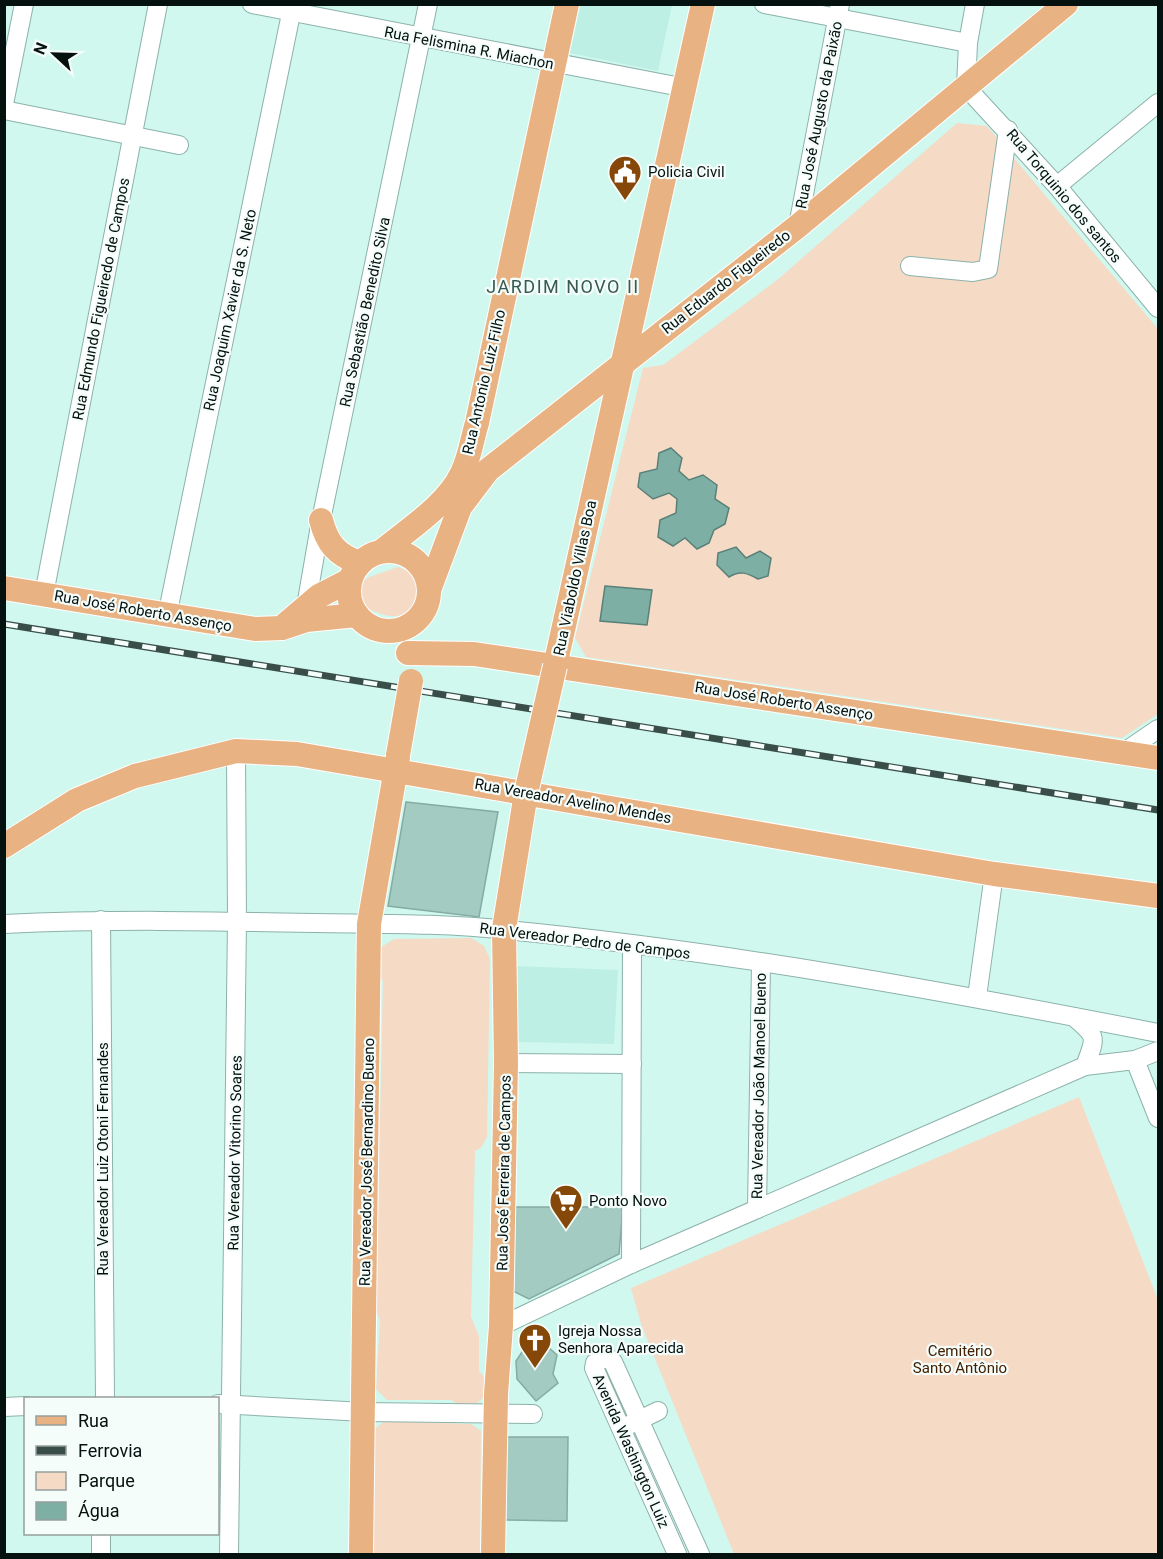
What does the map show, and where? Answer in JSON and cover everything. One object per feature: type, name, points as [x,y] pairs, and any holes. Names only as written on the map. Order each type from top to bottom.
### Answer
[{"type":"main road","name":"Rua Antonio Luiz Filho","points":[[382,551],[428,513],[454,487],[463,472],[477,423],[567,4]]},
{"type":"main road","name":"Rua Viaboldo Villas Boa","points":[[526,793],[703,4]]},
{"type":"main road","name":"Rua Eduardo Figueiredo","points":[[428,596],[466,496],[488,470],[622,362],[798,226],[1066,4]]},
{"type":"main road","points":[[477,423],[484,435],[493,443],[511,451]]},
{"type":"main road","points":[[321,519],[330,544],[355,571]]},
{"type":"main road","points":[[382,551],[399,552],[414,560],[425,573],[428,596],[420,615],[410,625],[397,630],[373,628],[357,615],[351,604],[355,571],[382,551]]},
{"type":"main road","name":"Rua José Roberto Assenço","points":[[4,588],[255,629],[282,628],[305,614],[329,590],[355,571]]},
{"type":"main road","name":"Rua Vereador José Bernardino Bueno","points":[[362,1554],[369,924],[413,664],[427,625],[428,596]]},
{"type":"main road","points":[[305,614],[357,615]]},
{"type":"main road","points":[[397,630],[413,664]]},
{"type":"main road","name":"Rua José Roberto Assenço","points":[[413,664],[474,654],[1158,758]]},
{"type":"main road","name":"Rua Vereador Avelino Mendes","points":[[4,846],[76,800],[135,776],[236,752],[297,754],[397,763],[526,793],[994,874],[1158,896]]},
{"type":"main road","name":"Rua José Ferreira de Campos","points":[[493,1554],[496,1416],[501,1326],[506,1063],[504,929],[526,793]]},
{"type":"street","points":[[4,104],[24,4]]},
{"type":"street","name":"Rua Edmundo Figueiredo de Campos","points":[[44,594],[158,4]]},
{"type":"street","name":"Rua Felismina R. Miachon","points":[[252,4],[292,8],[421,39],[686,88]]},
{"type":"street","name":"Rua Sebastião Benedito Silva","points":[[305,614],[321,519],[428,4]]},
{"type":"street","points":[[764,4],[839,11],[968,43]]},
{"type":"street","points":[[966,87],[968,43],[975,4]]},
{"type":"street","name":"Rua Joaquim Xavier da S. Neto","points":[[167,616],[292,8]]},
{"type":"street","name":"Rua José Augusto da Paixão","points":[[798,226],[839,11]]},
{"type":"street","name":"Rua Torquinio dos santos","points":[[966,87],[1008,130],[1057,186],[1158,308]]},
{"type":"street","points":[[1057,186],[1158,103]]},
{"type":"street","points":[[4,110],[179,144]]},
{"type":"street","points":[[910,266],[973,272],[988,269],[1008,130]]},
{"type":"street","points":[[1123,753],[1158,729]]},
{"type":"street","name":"Rua Vereador Vitorino Soares","points":[[229,1554],[225,1404],[237,921],[236,752]]},
{"type":"street","points":[[977,997],[994,874]]},
{"type":"street","name":"Rua Vereador Pedro de Campos","points":[[4,924],[101,920],[237,921],[504,929],[632,944],[977,997],[1158,1033]]},
{"type":"street","name":"Rua Vereador Luiz Otoni Fernandes","points":[[101,920],[105,1397]]},
{"type":"street","points":[[631,1264],[632,944]]},
{"type":"street","name":"Rua Vereador João Manoel Bueno","points":[[757,1209],[761,964]]},
{"type":"street","points":[[1072,1016],[1093,1032],[1095,1041],[1085,1066]]},
{"type":"street","points":[[501,1326],[631,1264],[1085,1066],[1136,1060],[1158,1051]]},
{"type":"street","points":[[1136,1060],[1158,1118]]},
{"type":"street","points":[[506,1063],[632,1064]]},
{"type":"street","name":"Avenida Washington Luiz","points":[[675,1551],[594,1368],[595,1363],[600,1360],[611,1358],[696,1547]]},
{"type":"street","points":[[225,1404],[364,1412],[496,1416],[533,1414]]},
{"type":"street","points":[[4,1407],[24,1406]]},
{"type":"street","points":[[622,1428],[658,1411]]},
{"type":"street","points":[[101,1535],[101,1554]]},
{"type":"street","points":[[675,1551],[696,1547]]},
{"type":"shaded area","points":[[580,5],[672,5],[658,71],[570,53]]},
{"type":"shaded area","points":[[516,966],[618,970],[614,1044],[517,1042]]},
{"type":"green space","points":[[957,123],[987,126],[1158,329],[1158,714],[1122,738],[586,657],[575,638],[643,368],[663,365],[777,280]]},
{"type":"green space","points":[[398,567],[419,575],[419,594],[416,602],[405,613],[398,616],[389,616],[367,608],[356,591],[358,584],[369,577]]},
{"type":"green space","points":[[471,938],[484,946],[490,959],[487,1137],[481,1148],[475,1151],[471,1317],[479,1336],[479,1371],[487,1380],[484,1397],[476,1404],[459,1405],[451,1400],[387,1400],[376,1389],[380,1320],[376,1309],[383,981],[379,973],[380,948],[394,939]]},
{"type":"green space","name":"Cemitério Santo Antônio","points":[[1079,1097],[1158,1300],[1158,1554],[734,1554],[641,1324],[631,1288]]},
{"type":"green space","points":[[385,1421],[471,1424],[481,1431],[480,1554],[369,1554],[373,1430]]},
{"type":"water","points":[[671,448],[682,458],[679,471],[689,480],[703,475],[717,485],[715,499],[729,508],[725,524],[714,530],[709,543],[697,549],[685,538],[673,546],[658,537],[660,520],[676,513],[677,499],[669,493],[653,499],[638,487],[640,473],[657,469],[659,453]]},
{"type":"water","points":[[736,547],[746,558],[760,551],[771,558],[768,576],[758,579],[740,573],[729,577],[717,565],[718,553]]},
{"type":"water","points":[[605,586],[652,590],[647,625],[600,621]]},
{"type":"building","points":[[406,802],[498,812],[479,917],[388,906]]},
{"type":"building","name":"Ponto Novo","points":[[511,1207],[623,1207],[619,1254],[529,1299],[509,1289]]},
{"type":"building","name":"Igreja Nossa Senhora Aparecida","points":[[538,1338],[557,1355],[553,1374],[558,1383],[536,1401],[517,1379],[516,1361],[524,1349]]},
{"type":"building","points":[[503,1437],[568,1437],[567,1521],[502,1520]]},
{"type":"railway","points":[[4,624],[1158,810]]},
{"type":"place","name":"Policia Civil","points":[[625,201]]},
{"type":"place","name":"Ponto Novo","points":[[566,1230]]},
{"type":"place","name":"Igreja Nossa Senhora Aparecida","points":[[535,1369]]},
{"type":"district","name":"JARDIM NOVO II","points":[[563,287]]}]
